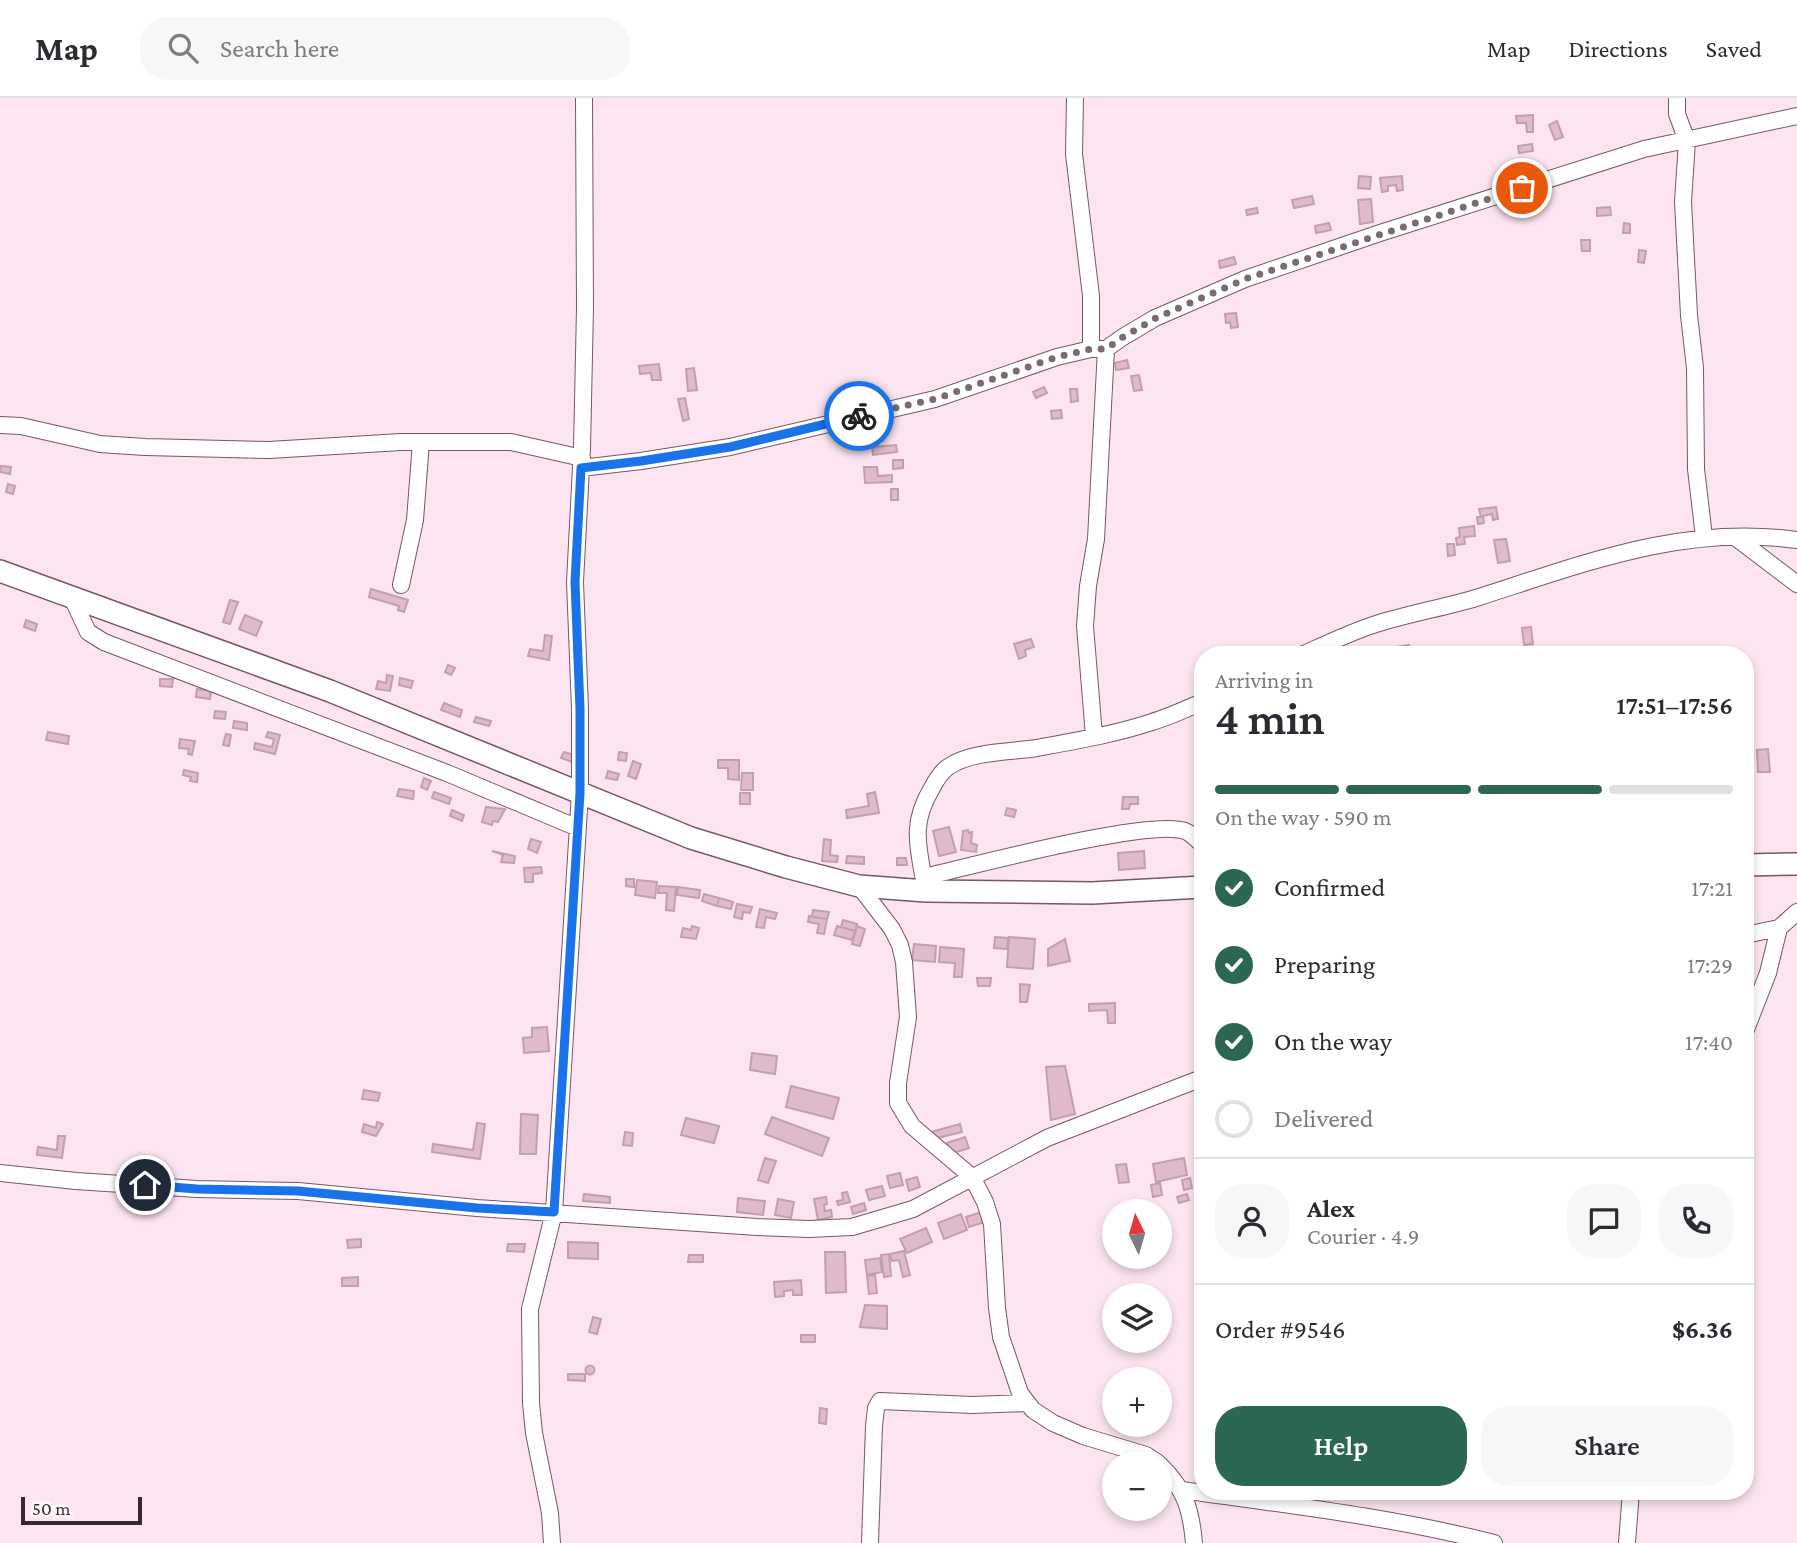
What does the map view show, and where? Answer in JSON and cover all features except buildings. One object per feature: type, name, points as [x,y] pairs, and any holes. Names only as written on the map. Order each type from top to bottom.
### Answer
[{"type":"main road","points":[[0,571],[330,691],[691,838],[786,867],[859,886],[925,884],[1093,893],[1194,887]]},
{"type":"main road","points":[[1754,865],[1797,863]]},
{"type":"street","points":[[552,1543],[550,1513],[534,1433],[531,1403],[530,1309],[554,1212],[580,793],[575,582],[582,463],[585,307],[584,98]]},
{"type":"street","points":[[1075,98],[1074,154],[1098,349],[1096,539],[1085,626],[1094,736]]},
{"type":"street","points":[[1677,98],[1678,114],[1687,141],[1683,202],[1689,315],[1695,368],[1696,469],[1704,537]]},
{"type":"street","points":[[0,425],[22,426],[100,443],[201,450],[269,450],[421,442],[511,442],[582,463],[641,461],[730,447],[935,399],[1057,357],[1098,349],[1156,318],[1245,279],[1380,233],[1644,149],[1797,116]]},
{"type":"street","points":[[401,585],[415,520],[421,442]]},
{"type":"street","points":[[1323,646],[1372,626],[1473,599],[1567,568],[1672,541],[1704,537],[1768,536],[1797,540]]},
{"type":"street","points":[[1735,537],[1797,584]]},
{"type":"street","points":[[72,598],[88,632],[104,642],[447,773],[578,828]]},
{"type":"street","points":[[1194,705],[1153,722],[1036,748],[994,753],[948,767],[925,798],[917,822],[916,836],[925,884],[1126,833],[1166,828],[1185,831],[1194,838]]},
{"type":"street","points":[[859,886],[892,929],[904,962],[908,1017],[898,1083],[898,1103],[912,1126],[972,1177],[985,1202],[992,1224],[996,1308],[1001,1338],[1026,1403],[1053,1423],[1083,1436],[1133,1451]]},
{"type":"street","points":[[1754,933],[1779,928],[1797,912]]},
{"type":"street","points":[[1754,1009],[1768,973],[1779,928]]},
{"type":"street","points":[[0,1173],[197,1189],[298,1191],[466,1208],[757,1227],[852,1227],[913,1209],[1047,1138],[1194,1081]]},
{"type":"street","points":[[870,1543],[874,1426],[876,1408],[880,1401],[973,1405],[1026,1403]]},
{"type":"street","points":[[1172,1479],[1182,1490],[1190,1510],[1194,1543]]},
{"type":"street","points":[[1182,1490],[1194,1492]]},
{"type":"street","points":[[1258,1500],[1334,1510],[1494,1543]]},
{"type":"street","points":[[1627,1543],[1630,1500]]},
{"type":"way so far","points":[[859,416],[935,399],[1057,357],[1091,349],[1106,349],[1156,318],[1245,279],[1522,188]]},
{"type":"route","points":[[145,1185],[298,1191],[421,1204],[554,1212],[580,793],[575,582],[581,468],[730,447],[859,416]]}]
